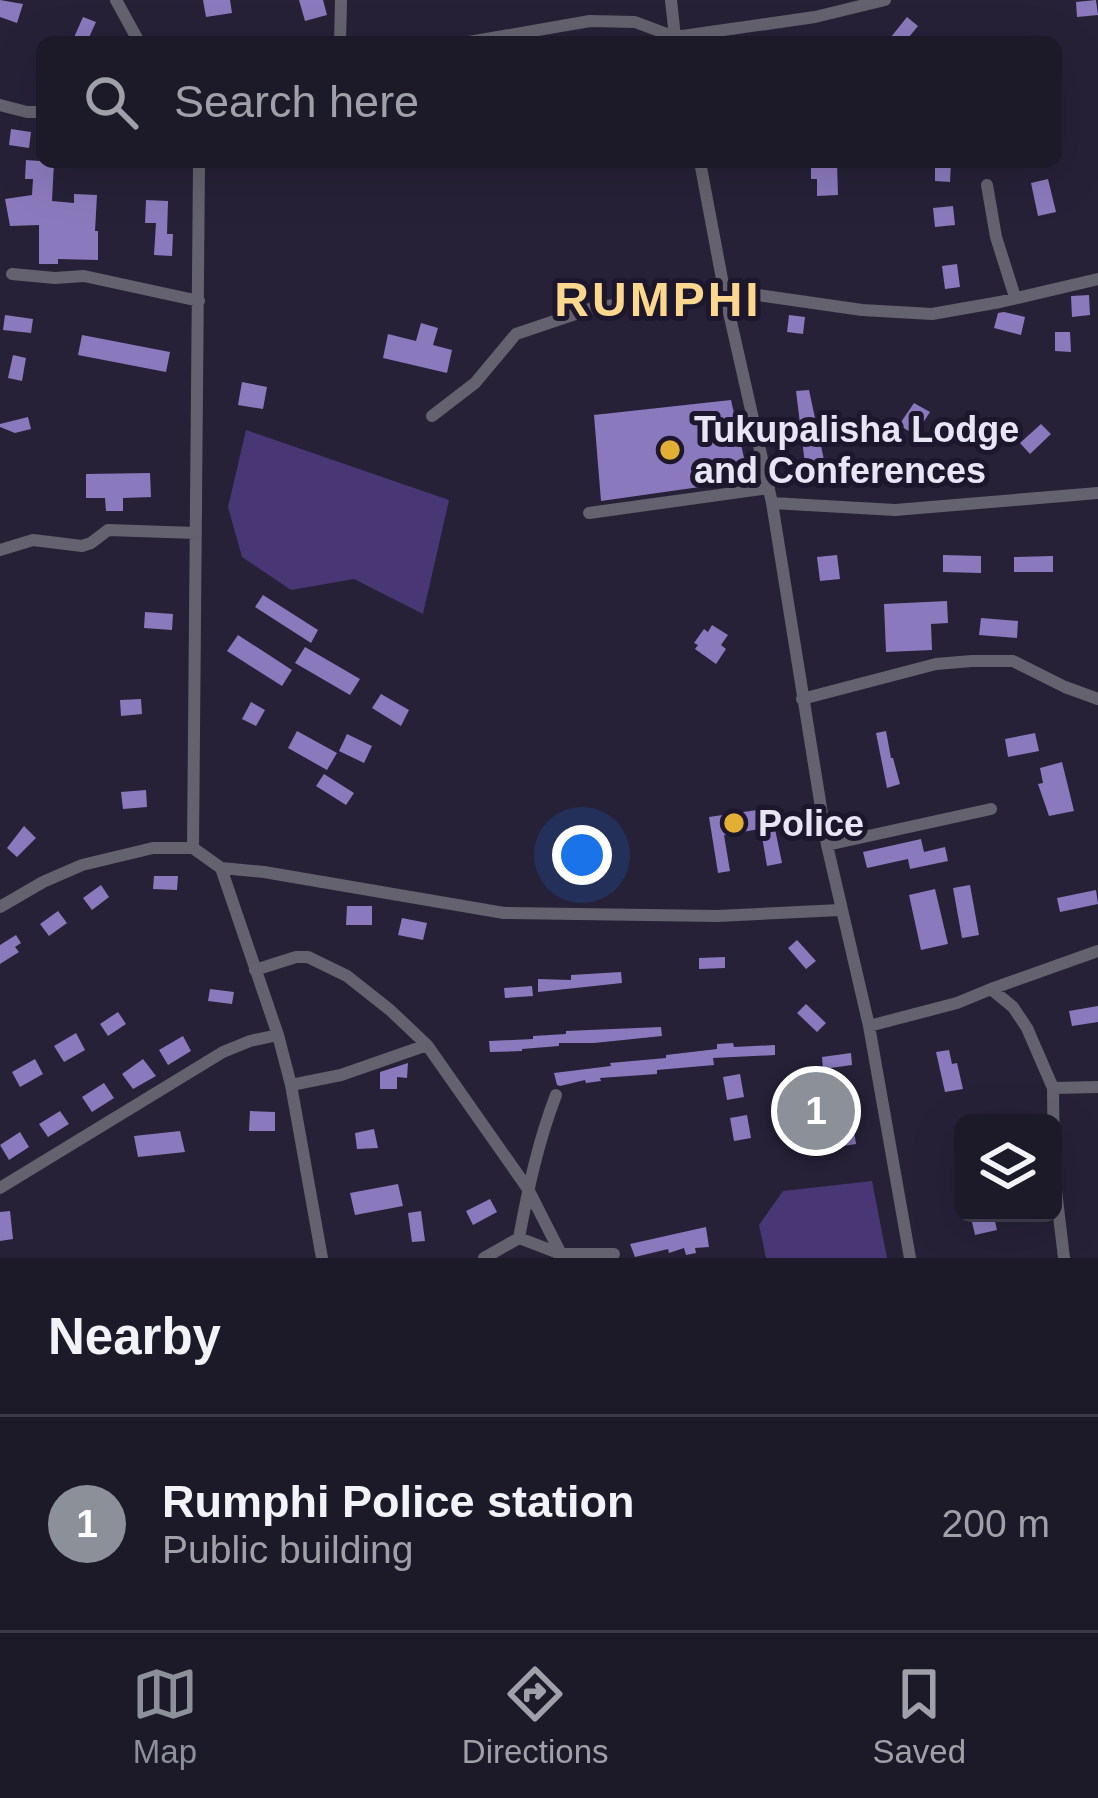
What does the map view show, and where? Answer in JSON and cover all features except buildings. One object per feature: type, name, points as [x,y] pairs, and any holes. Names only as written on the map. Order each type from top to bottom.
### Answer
[{"type":"street","points":[[116,0],[136,36]]},
{"type":"street","points":[[340,36],[341,0]]},
{"type":"street","points":[[671,0],[676,36]]},
{"type":"street","points":[[695,36],[885,0]]},
{"type":"street","points":[[504,36],[590,21],[635,22],[669,36]]},
{"type":"street","points":[[0,105],[36,112]]},
{"type":"street","points":[[193,848],[199,168]]},
{"type":"street","points":[[701,168],[772,503],[827,845],[869,1026],[910,1258]]},
{"type":"street","points":[[987,185],[996,237],[1015,297]]},
{"type":"street","points":[[12,274],[84,277],[199,301]]},
{"type":"street","points":[[431,416],[475,383],[516,334],[593,308],[665,298],[758,295],[862,310],[932,314],[1098,279]]},
{"type":"street","points":[[589,513],[769,488]]},
{"type":"street","points":[[772,503],[895,510],[1098,493]]},
{"type":"street","points":[[0,550],[33,541],[82,546],[108,530],[196,532]]},
{"type":"street","points":[[802,699],[918,668],[972,661],[1012,662],[1098,699]]},
{"type":"street","points":[[827,845],[991,809]]},
{"type":"street","points":[[0,908],[82,865],[153,848],[193,848],[221,868],[504,914],[718,916],[841,910]]},
{"type":"street","points":[[221,868],[291,1085],[322,1258]]},
{"type":"street","points":[[256,970],[296,956],[320,962],[347,976],[427,1046],[528,1189],[560,1256]]},
{"type":"street","points":[[869,1026],[941,1008],[1095,957]]},
{"type":"street","points":[[992,989],[1013,1007],[1027,1028],[1053,1088],[1054,1174],[1064,1258]]},
{"type":"street","points":[[0,1188],[224,1052],[278,1035]]},
{"type":"street","points":[[291,1085],[341,1075],[427,1046]]},
{"type":"street","points":[[1053,1088],[1098,1087]]},
{"type":"street","points":[[484,1258],[519,1238],[543,1128],[556,1095]]},
{"type":"street","points":[[519,1238],[560,1256],[614,1255]]},
{"type":"shaded area","points":[[246,430],[449,500],[423,614],[354,579],[291,590],[242,557],[228,507]]},
{"type":"shaded area","points":[[872,1181],[887,1258],[766,1258],[759,1225],[783,1191]]},
{"type":"place","name":"Tukupalisha Lodge and Conferences","points":[[670,450]]},
{"type":"place","name":"Police","points":[[734,823]]},
{"type":"place","name":"Rumphi Police station","points":[[816,1111]]},
{"type":"district","name":"RUMPHI","points":[[658,299]]}]
